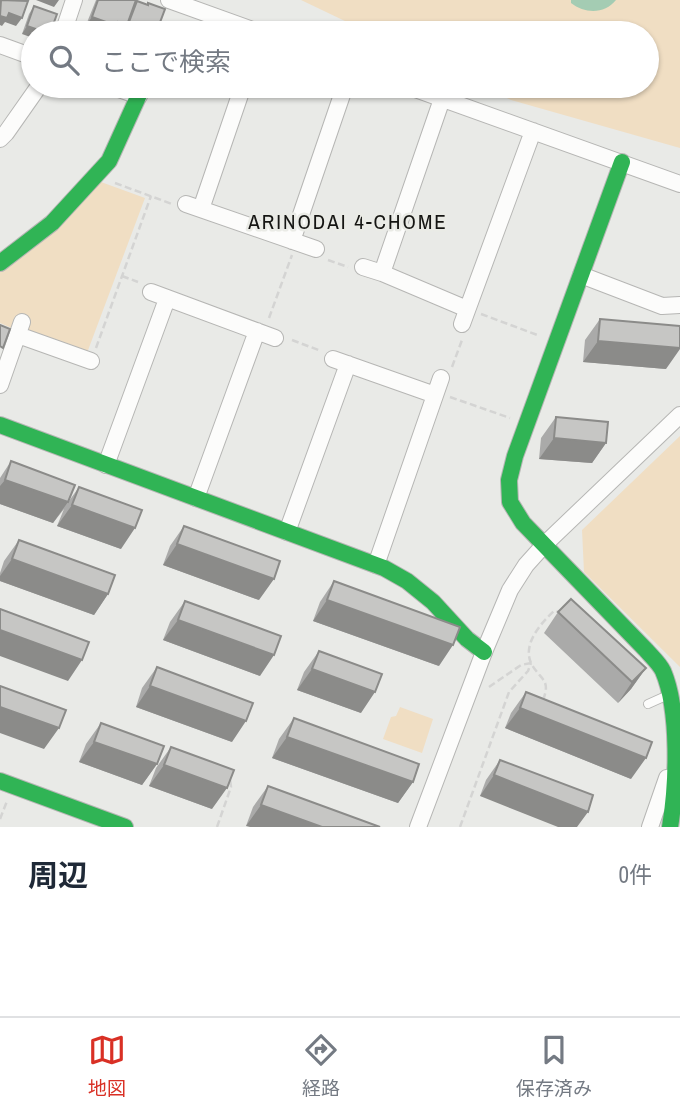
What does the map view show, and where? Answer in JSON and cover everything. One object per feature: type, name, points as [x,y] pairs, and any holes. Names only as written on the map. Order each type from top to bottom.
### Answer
[{"type":"street","points":[[67,21],[74,0]]},
{"type":"street","points":[[169,0],[228,21]]},
{"type":"street","points":[[0,45],[21,53]]},
{"type":"street","points":[[0,139],[30,98]]},
{"type":"street","points":[[0,263],[52,223],[109,161],[138,98]]},
{"type":"street","points":[[238,98],[193,206],[316,249]]},
{"type":"street","points":[[294,242],[341,98]]},
{"type":"street","points":[[382,273],[442,99],[680,184]]},
{"type":"street","points":[[363,267],[382,273],[465,316],[533,131]]},
{"type":"street","points":[[622,162],[515,456],[509,480],[510,502],[523,523],[646,650],[662,670],[670,694],[675,729],[673,812],[670,827]]},
{"type":"street","points":[[581,275],[662,306],[680,305]]},
{"type":"street","points":[[151,292],[265,334],[196,498]]},
{"type":"street","points":[[106,465],[167,299]]},
{"type":"street","points":[[0,385],[20,329],[91,361]]},
{"type":"street","points":[[286,532],[340,362],[435,395]]},
{"type":"street","points":[[376,565],[441,378]]},
{"type":"street","points":[[418,827],[510,590],[526,565],[544,545],[680,415]]},
{"type":"street","points":[[0,425],[376,565],[407,581],[433,601],[467,639],[484,652]]},
{"type":"street","points":[[650,827],[667,778],[674,777]]},
{"type":"street","points":[[0,781],[125,827]]},
{"type":"lane","points":[[648,704],[670,694]]},
{"type":"path","points":[[96,175],[184,208],[193,206]]},
{"type":"path","points":[[91,361],[150,196]]},
{"type":"path","points":[[294,242],[265,334],[277,334],[334,356],[340,362]]},
{"type":"path","points":[[316,249],[314,255],[362,272],[363,267]]},
{"type":"path","points":[[441,378],[448,380],[467,326],[465,316],[557,342]]},
{"type":"path","points":[[435,395],[440,393],[526,424]]},
{"type":"path","points":[[543,700],[546,683],[531,663],[530,647],[542,622],[554,611],[561,612]]},
{"type":"path","points":[[486,689],[521,665],[531,663]]},
{"type":"path","points":[[460,827],[509,692],[528,671],[531,663]]},
{"type":"path","points":[[217,827],[231,787],[230,779]]},
{"type":"path","points":[[0,819],[7,801]]},
{"type":"shaded area","points":[[301,0],[680,0],[680,148],[507,98],[659,98],[659,21],[345,21]]},
{"type":"shaded area","points":[[571,0],[616,0],[601,10],[588,11],[577,7]]},
{"type":"shaded area","points":[[101,182],[145,198],[87,353],[0,323],[0,271]]},
{"type":"shaded area","points":[[680,436],[680,667],[584,572],[582,530]]},
{"type":"shaded area","points":[[400,707],[433,719],[422,753],[383,739],[391,717],[396,716]]},
{"type":"building","points":[[1,0],[28,1],[22,18],[9,13],[7,18],[0,16]]},
{"type":"building","points":[[98,0],[136,0],[128,21],[103,21],[92,17]]},
{"type":"building","points":[[137,1],[165,9],[160,21],[129,21]]},
{"type":"building","points":[[34,6],[57,14],[54,21],[29,21]]},
{"type":"building","points":[[600,319],[680,326],[680,348],[598,341]]},
{"type":"building","points":[[0,325],[10,329],[3,348],[0,346]]},
{"type":"building","points":[[556,417],[608,422],[606,443],[554,438]]},
{"type":"building","points":[[11,461],[75,485],[68,502],[5,480]]},
{"type":"building","points":[[79,487],[142,510],[135,528],[72,505]]},
{"type":"building","points":[[184,526],[280,561],[274,579],[177,544]]},
{"type":"building","points":[[19,540],[115,575],[108,594],[12,559]]},
{"type":"building","points":[[334,581],[460,627],[453,645],[327,600]]},
{"type":"building","points":[[571,599],[646,668],[632,682],[558,612]]},
{"type":"building","points":[[185,601],[281,636],[274,655],[178,620]]},
{"type":"building","points":[[0,609],[89,642],[82,660],[0,630]]},
{"type":"building","points":[[319,651],[382,674],[375,692],[312,669]]},
{"type":"building","points":[[157,667],[253,703],[246,721],[150,686]]},
{"type":"building","points":[[0,686],[66,710],[59,728],[0,707]]},
{"type":"building","points":[[526,692],[652,742],[646,758],[520,708]]},
{"type":"building","points":[[294,718],[419,764],[413,782],[287,737]]},
{"type":"building","points":[[101,723],[164,746],[157,764],[94,742]]},
{"type":"building","points":[[171,747],[234,770],[227,788],[164,765]]},
{"type":"building","points":[[500,760],[593,795],[588,812],[494,775]]},
{"type":"building","points":[[268,786],[380,827],[322,827],[261,805]]},
{"type":"traffic: fast","points":[[0,263],[52,223],[109,161],[138,98]]},
{"type":"traffic: fast","points":[[622,162],[515,456],[509,480],[510,502],[523,523],[663,671],[675,727],[674,790],[670,827]]},
{"type":"traffic: fast","points":[[0,425],[384,568],[407,581],[433,602],[467,639],[484,652]]},
{"type":"traffic: fast","points":[[0,781],[125,827]]},
{"type":"district","name":"ARINODAI 4-CHOME","points":[[348,221]]}]
